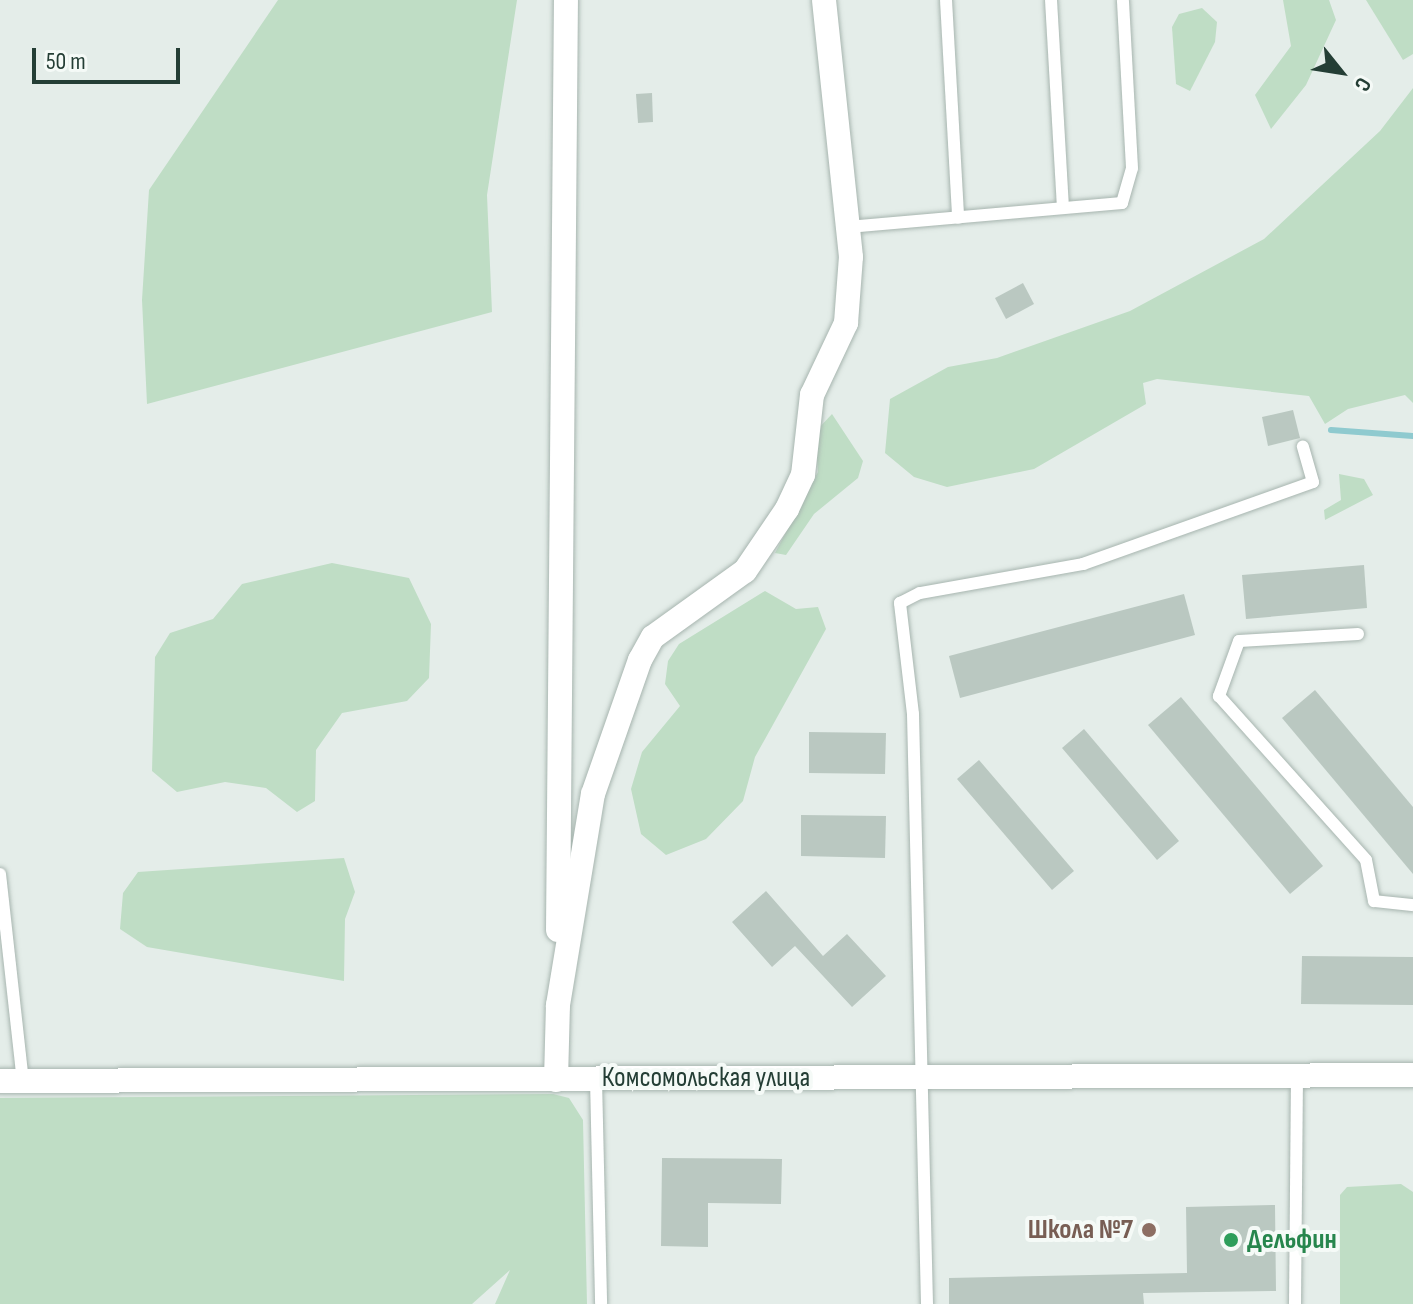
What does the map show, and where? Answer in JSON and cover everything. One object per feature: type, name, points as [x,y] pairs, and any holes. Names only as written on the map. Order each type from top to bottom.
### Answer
[{"type":"street","points":[[556,1080],[566,0]]},
{"type":"street","points":[[558,1005],[593,794],[640,660],[653,637],[745,571],[803,475],[812,395],[848,312],[848,227],[824,0]]},
{"type":"street","name":"Комсомольская улица","points":[[12,1081],[1413,1075]]},
{"type":"lane","points":[[946,0],[958,218]]},
{"type":"lane","points":[[1051,0],[1063,208]]},
{"type":"lane","points":[[848,227],[1122,203],[1132,168],[1123,0]]},
{"type":"lane","points":[[927,1304],[918,1078],[913,714],[900,603],[920,593],[1083,564],[1313,482],[1303,446]]},
{"type":"lane","points":[[1358,634],[1239,641],[1219,696],[1366,860],[1374,901],[1413,905]]},
{"type":"lane","points":[[0,874],[12,1081]]},
{"type":"lane","points":[[1295,1304],[1297,1076]]},
{"type":"lane","points":[[596,1079],[601,1304]]},
{"type":"green space","points":[[278,0],[517,0],[487,195],[492,312],[147,404],[142,300],[149,190]]},
{"type":"green space","points":[[1283,0],[1329,0],[1336,20],[1306,85],[1271,129],[1255,95],[1291,46]]},
{"type":"green space","points":[[1366,0],[1413,0],[1413,54],[1403,60]]},
{"type":"green space","points":[[1202,8],[1217,22],[1215,42],[1190,91],[1176,84],[1172,27],[1179,14]]},
{"type":"green space","points":[[1413,88],[1413,403],[1405,395],[1348,409],[1325,424],[1309,396],[1157,379],[1143,383],[1146,404],[1034,469],[947,487],[914,477],[885,453],[890,399],[948,367],[997,358],[1130,311],[1264,239],[1380,131]]},
{"type":"green space","points":[[832,414],[863,461],[858,478],[814,514],[786,555],[775,553],[818,472],[815,432]]},
{"type":"green space","points":[[1339,474],[1364,479],[1373,495],[1325,520],[1324,510],[1341,500]]},
{"type":"green space","points":[[332,563],[409,578],[431,624],[429,678],[407,701],[342,713],[316,750],[315,801],[297,812],[266,788],[225,782],[177,792],[152,771],[155,657],[170,633],[213,619],[242,584]]},
{"type":"green space","points":[[765,591],[796,609],[818,607],[826,629],[755,757],[743,801],[706,839],[666,855],[641,834],[631,789],[642,752],[680,706],[665,684],[668,661],[679,644]]},
{"type":"green space","points":[[344,858],[355,892],[345,919],[344,981],[147,947],[120,929],[123,893],[138,872]]},
{"type":"green space","points":[[553,1094],[569,1098],[583,1120],[587,1304],[495,1304],[510,1270],[472,1304],[0,1304],[0,1098]]},
{"type":"green space","points":[[1401,1184],[1413,1192],[1413,1304],[1340,1304],[1340,1195],[1347,1187]]},
{"type":"building","points":[[652,93],[653,122],[638,123],[636,94]]},
{"type":"building","points":[[1023,283],[1034,304],[1006,319],[995,298]]},
{"type":"building","points":[[1293,410],[1300,438],[1268,446],[1262,417]]},
{"type":"building","points":[[1364,565],[1367,608],[1246,619],[1242,575]]},
{"type":"building","points":[[1184,594],[1195,635],[960,698],[949,656]]},
{"type":"building","points":[[1315,690],[1413,807],[1413,874],[1282,718]]},
{"type":"building","points":[[1181,697],[1323,866],[1290,894],[1148,725]]},
{"type":"building","points":[[1084,729],[1179,841],[1157,860],[1062,748]]},
{"type":"building","points":[[809,732],[886,733],[885,774],[809,773]]},
{"type":"building","points":[[979,760],[1074,871],[1052,890],[957,779]]},
{"type":"building","points":[[801,815],[886,816],[885,858],[801,856]]},
{"type":"building","points":[[766,891],[823,956],[847,934],[886,976],[852,1007],[795,946],[772,967],[732,922]]},
{"type":"building","points":[[1302,956],[1413,957],[1413,1005],[1301,1004]]},
{"type":"building","points":[[662,1158],[782,1159],[781,1204],[708,1203],[708,1247],[661,1246]]},
{"type":"building","name":"Дельфин","points":[[1275,1205],[1276,1291],[1143,1293],[1144,1304],[949,1304],[949,1278],[1187,1273],[1186,1207]]},
{"type":"waterway","points":[[1331,430],[1413,436]]},
{"type":"place","name":"Школа №7","points":[[1149,1230]]},
{"type":"place","name":"Дельфин","points":[[1231,1240]]}]
